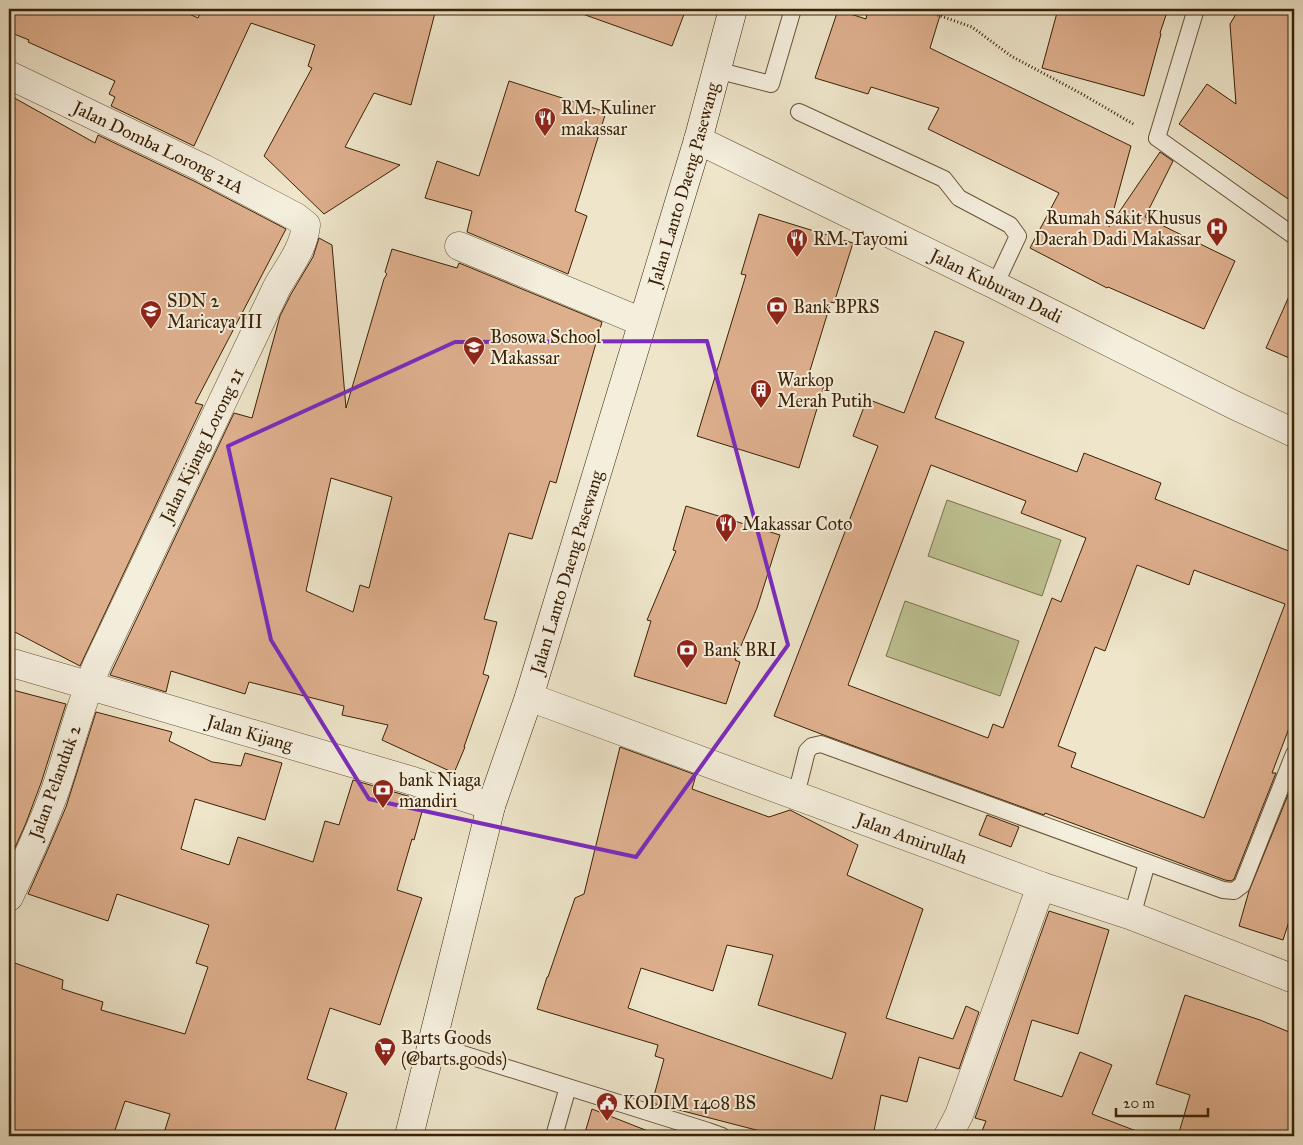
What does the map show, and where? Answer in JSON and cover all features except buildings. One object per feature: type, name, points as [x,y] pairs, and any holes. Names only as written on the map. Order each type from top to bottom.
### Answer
[{"type":"street","name":"Jalan Lanto Daeng Pasewang","points":[[409,1136],[491,806],[529,697],[698,140],[733,9]]},
{"type":"street","name":"Jalan Domba Lorong 21A","points":[[9,74],[202,168],[296,217],[306,225]]},
{"type":"street","name":"Jalan Kuburan Dadi","points":[[698,140],[1294,433]]},
{"type":"street","name":"Jalan Kijang Lorong 21","points":[[92,675],[277,287],[298,251],[305,236],[306,225]]},
{"type":"street","points":[[459,246],[642,322]]},
{"type":"street","name":"Jalan Kijang","points":[[9,662],[92,675],[491,806]]},
{"type":"street","name":"Jalan Pelanduk 2","points":[[9,897],[29,855],[56,788],[92,675]]},
{"type":"street","name":"Jalan Amirullah","points":[[529,697],[1041,886],[1132,916],[1294,980]]},
{"type":"street","points":[[948,1136],[959,1115],[1041,886]]},
{"type":"lane","points":[[716,70],[771,84],[793,9]]},
{"type":"lane","points":[[1196,9],[1157,138],[1294,236]]},
{"type":"lane","points":[[799,112],[944,179],[959,198],[1010,225],[1018,236],[995,285]]},
{"type":"lane","points":[[796,795],[807,751],[812,746],[821,744],[1223,890],[1234,891],[1242,885],[1294,754]]},
{"type":"lane","points":[[1132,916],[1148,863]]},
{"type":"lane","points":[[432,1044],[722,1136]]},
{"type":"lane","points":[[554,1136],[568,1087]]},
{"type":"path","points":[[921,9],[972,27],[1011,56],[1082,94],[1157,138]]},
{"type":"highlighted area","points":[[707,341],[788,645],[636,857],[369,799],[271,640],[228,446],[455,342]]},
{"type":"green space","points":[[947,500],[1061,540],[1042,596],[928,556]]},
{"type":"green space","points":[[905,601],[1019,641],[1000,696],[886,656]]},
{"type":"place","name":"RM. Kuliner makassar","points":[[545,137]]},
{"type":"place","name":"Rumah Sakit Khusus Daerah Dadi Makassar","points":[[1217,247]]},
{"type":"place","name":"RM. Tayomi","points":[[797,258]]},
{"type":"place","name":"Bank BPRS","points":[[777,326]]},
{"type":"place","name":"SDN 2 Maricaya III","points":[[151,330]]},
{"type":"place","name":"Bosowa School Makassar","points":[[474,366]]},
{"type":"place","name":"Warkop Merah Putih","points":[[761,409]]},
{"type":"place","name":"Makassar Coto","points":[[726,543]]},
{"type":"place","name":"Bank BRI","points":[[687,669]]},
{"type":"place","name":"bank Niaga mandiri","points":[[383,809]]},
{"type":"place","name":"Barts Goods (@barts.goods)","points":[[385,1067]]},
{"type":"place","name":"KODIM 1408 BS","points":[[607,1122]]}]
